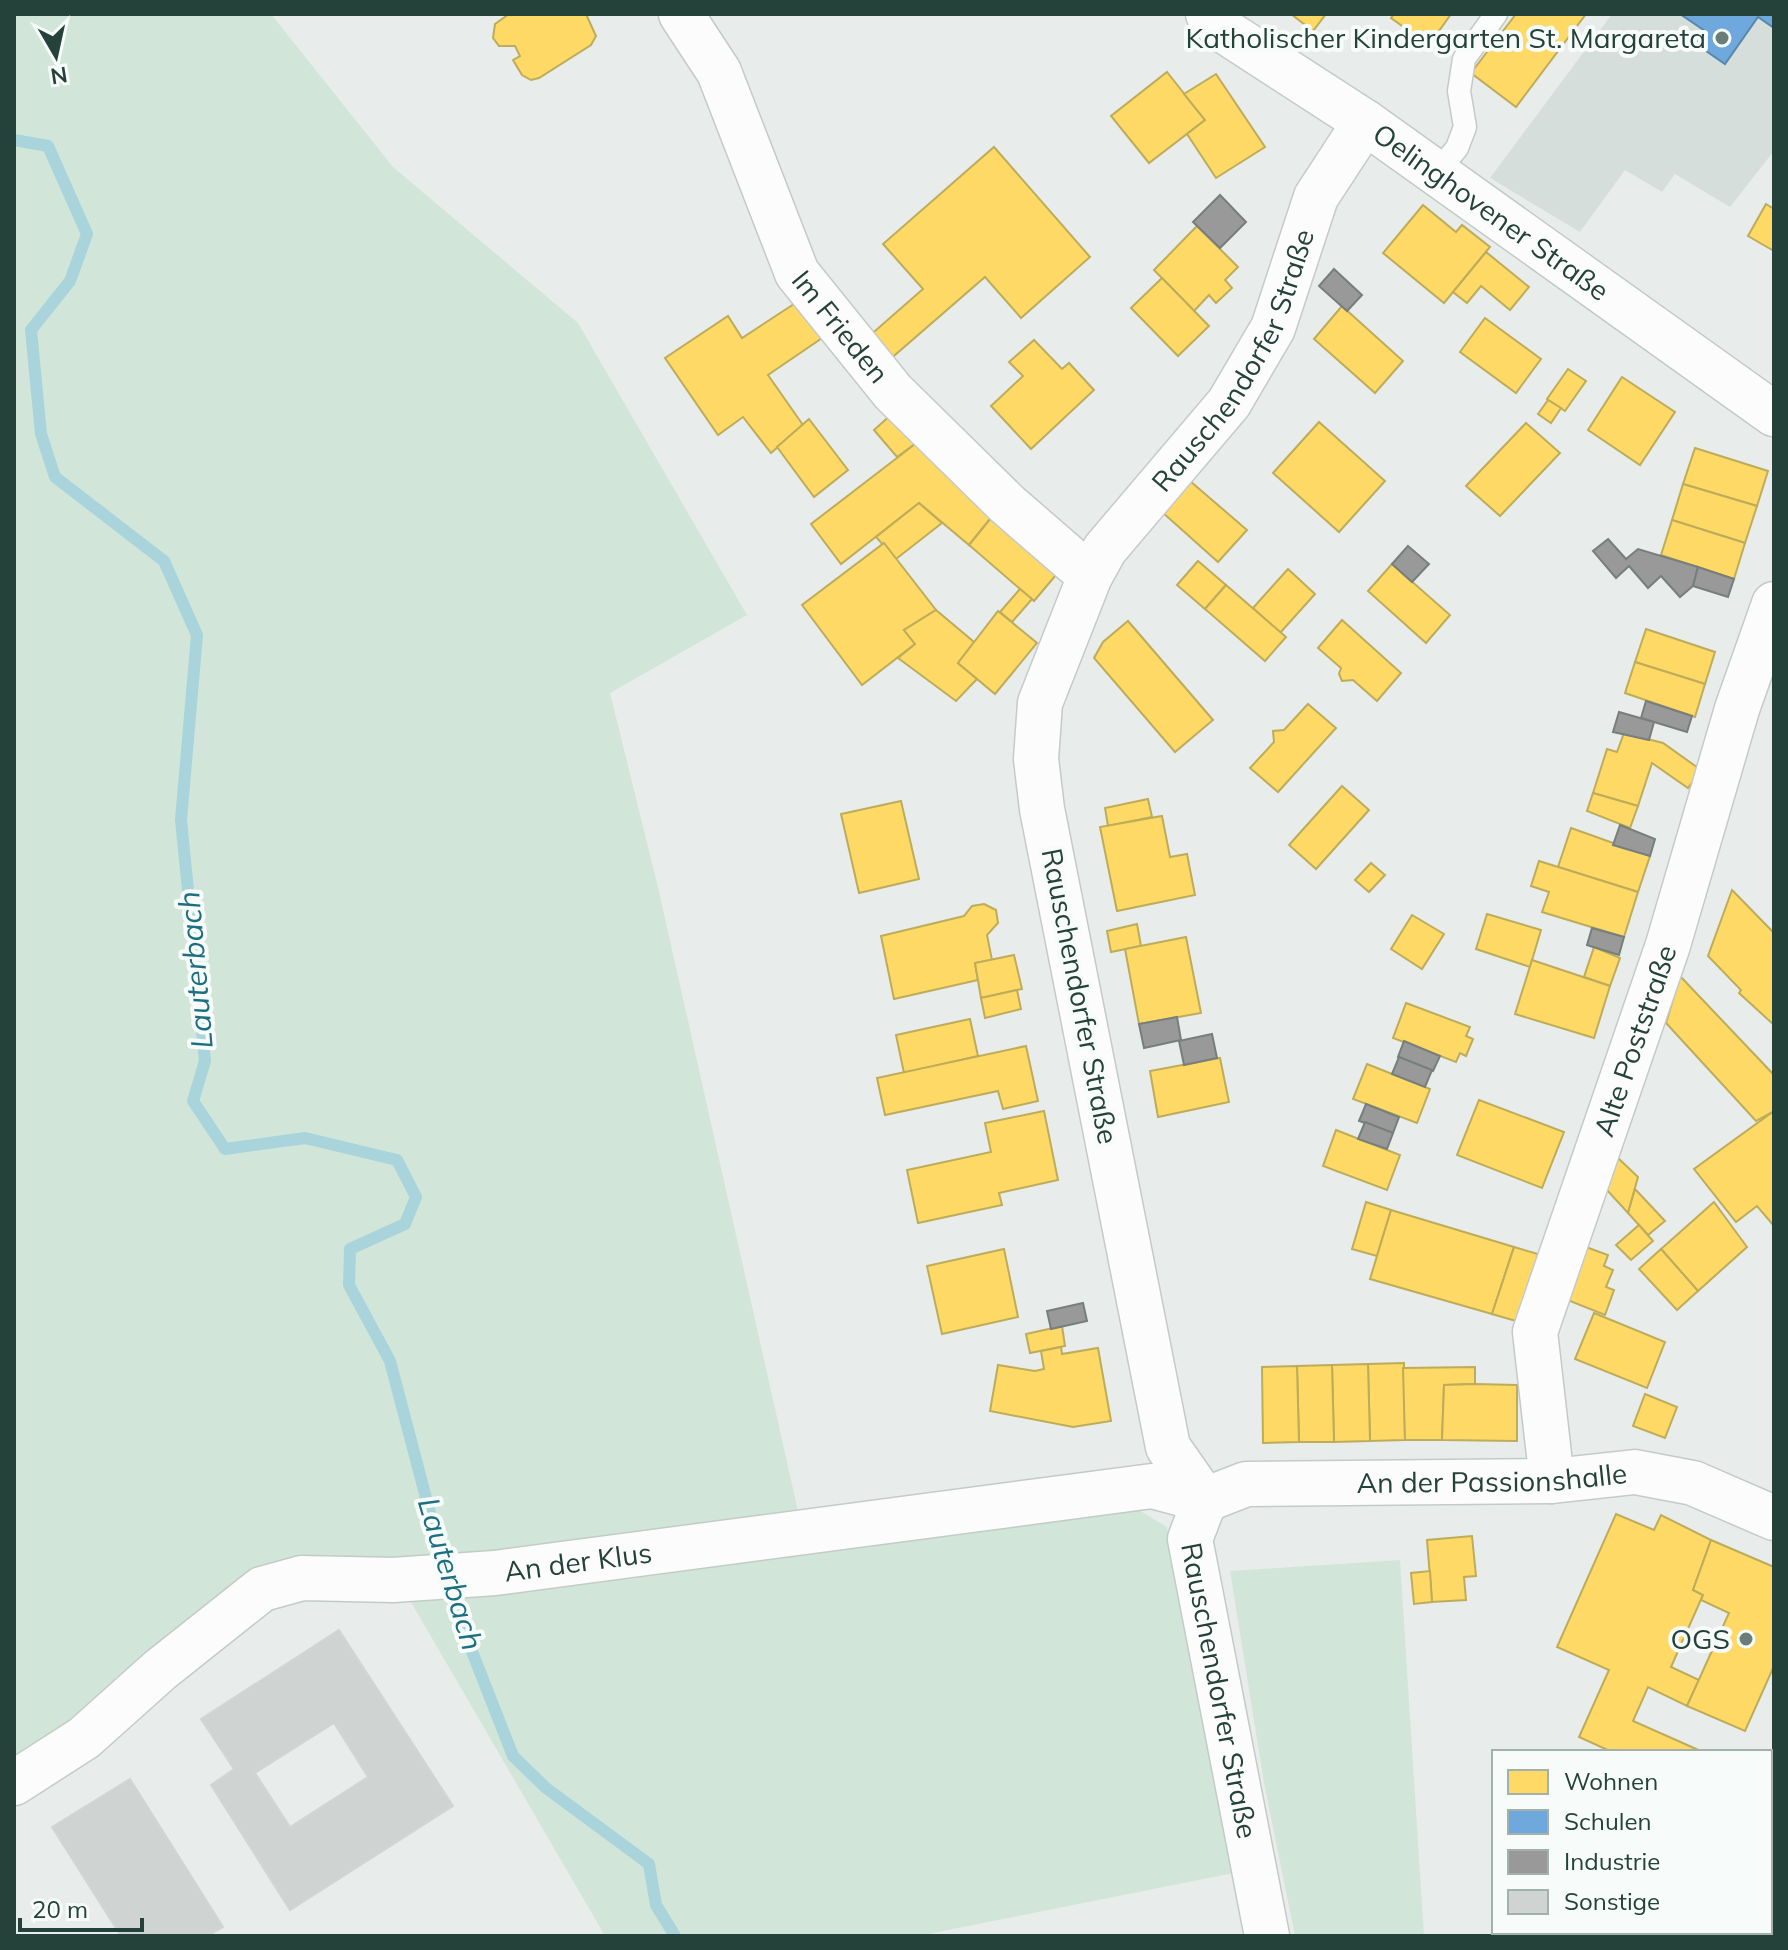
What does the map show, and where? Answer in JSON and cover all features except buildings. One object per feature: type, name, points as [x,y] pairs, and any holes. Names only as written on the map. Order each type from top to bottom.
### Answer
[{"type":"street","name":"Im Frieden","points":[[681,14],[719,72],[797,273],[893,392],[1007,504],[1090,576]]},
{"type":"street","name":"Oelinghovener Straße","points":[[1208,14],[1223,30],[1437,172],[1774,414]]},
{"type":"street","name":"Rauschendorfer Straße","points":[[1267,1936],[1190,1539],[1205,1500],[1168,1447],[1036,759],[1040,703],[1090,576],[1105,549],[1229,403],[1273,328],[1316,197],[1365,122]]},
{"type":"street","name":"Alte Poststraße","points":[[1552,1481],[1535,1332],[1668,945],[1737,709],[1774,604]]},
{"type":"street","name":"An der Passionshalle","points":[[1205,1500],[1246,1484],[1552,1481],[1635,1472],[1693,1483],[1774,1518]]},
{"type":"street","name":"An der Klus","points":[[14,1783],[84,1738],[160,1670],[262,1589],[302,1578],[393,1580],[495,1573],[1152,1486],[1205,1500]]},
{"type":"lane","points":[[1437,172],[1457,148],[1465,127],[1459,91],[1464,59],[1496,14]]},
{"type":"shaded area","points":[[1612,14],[1774,14],[1774,151],[1730,207],[1675,174],[1662,192],[1625,170],[1580,232],[1490,178]]},
{"type":"green space","points":[[14,14],[271,14],[393,167],[578,323],[747,615],[610,693],[658,887],[800,1520],[386,1564],[306,1557],[59,1737],[14,1758]]},
{"type":"green space","points":[[1132,1506],[1167,1527],[1234,1873],[918,1936],[605,1936],[408,1597],[631,1579]]},
{"type":"green space","points":[[1400,1560],[1424,1936],[1295,1936],[1264,1783],[1230,1571]]},
{"type":"green space","points":[[1774,1774],[1774,1936],[1708,1936],[1772,1934]]},
{"type":"waterway","name":"Lauterbach","points":[[14,140],[48,146],[87,234],[70,281],[31,330],[41,434],[55,477],[164,561],[197,635],[181,820],[205,1061],[193,1101],[225,1149],[305,1138],[397,1160],[416,1197],[405,1224],[350,1249],[349,1285],[390,1361],[455,1608],[513,1756],[546,1788],[649,1864],[656,1905],[675,1936]]},
{"type":"place","name":"Katholischer Kindergarten St. Margareta","points":[[1722,38]]},
{"type":"place","name":"OGS","points":[[1746,1639]]}]
